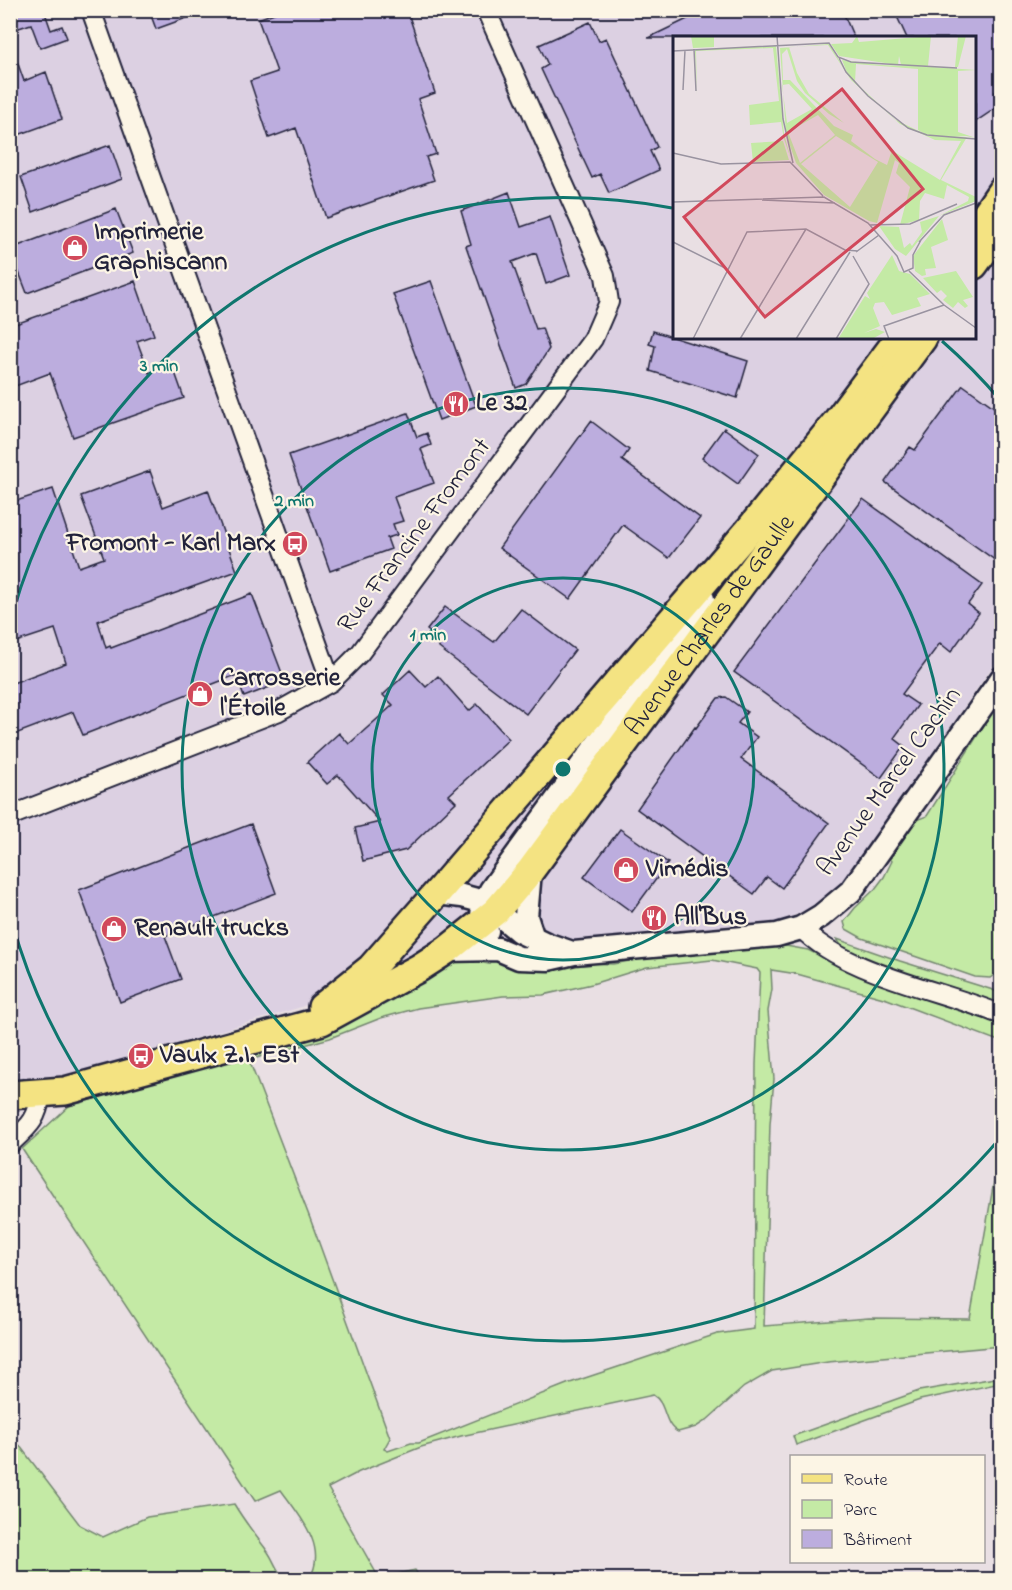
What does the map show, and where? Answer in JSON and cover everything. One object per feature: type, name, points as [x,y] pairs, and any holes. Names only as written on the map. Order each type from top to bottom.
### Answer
[{"type":"main road","points":[[976,229],[1002,190]]},
{"type":"main road","points":[[976,264],[1002,226]]},
{"type":"main road","name":"Avenue Charles de Gaulle","points":[[437,893],[749,530],[837,421],[898,339]]},
{"type":"main road","name":"Avenue Charles de Gaulle","points":[[487,912],[530,871],[922,339]]},
{"type":"main road","points":[[285,1030],[329,1002],[371,968],[437,893]]},
{"type":"main road","points":[[10,1095],[65,1091],[322,1021],[447,950],[487,912]]},
{"type":"street","points":[[91,10],[332,682]]},
{"type":"street","name":"Rue Francine Fromont","points":[[11,815],[279,711],[332,682],[360,653],[593,339],[609,302],[605,276],[486,10]]},
{"type":"street","name":"Avenue Charles de Gaulle","points":[[487,912],[547,812],[692,616],[749,530]]},
{"type":"street","name":"Avenue Marcel Cachin","points":[[447,950],[498,949],[519,958],[548,959],[574,954],[740,940],[777,935],[801,928],[826,913],[851,891],[1002,678]]},
{"type":"street","points":[[530,871],[526,917],[533,938]]},
{"type":"street","name":"Avenue Marcel Cachin","points":[[437,893],[462,896],[519,931],[574,954]]},
{"type":"street","points":[[487,912],[498,949]]},
{"type":"street","points":[[801,928],[810,937],[838,955],[868,969],[1002,1015]]},
{"type":"street","points":[[10,1144],[32,1123],[41,1094]]},
{"type":"shaded area","points":[[11,11],[1001,11],[1001,654],[832,897],[764,930],[567,941],[463,944],[298,1008],[73,1074],[11,1079]]},
{"type":"green space","points":[[1001,698],[1001,970],[990,978],[975,977],[862,938],[846,929],[844,922],[884,877],[892,861],[890,859],[916,820],[927,816]]},
{"type":"green space","points":[[837,939],[993,990],[1001,994],[1001,1006],[865,959],[842,947]]},
{"type":"green space","points":[[786,946],[808,950],[843,967],[1001,1020],[1001,1042],[887,999],[797,974],[771,970],[772,989],[768,1011],[774,1079],[770,1124],[764,1326],[869,1318],[970,1319],[1001,1141],[1001,1346],[828,1362],[772,1371],[744,1387],[707,1420],[696,1427],[678,1432],[673,1429],[661,1403],[653,1395],[461,1436],[421,1447],[359,1472],[328,1488],[379,1578],[415,1570],[421,1579],[309,1579],[316,1556],[314,1544],[303,1521],[281,1490],[255,1501],[22,1149],[69,1106],[239,1057],[457,961],[470,960],[489,964],[490,959],[613,964],[656,956]],"holes":[[[712,960],[757,969],[760,973],[756,1064],[754,1329],[717,1334],[567,1384],[419,1443],[411,1443],[388,1451],[384,1449],[390,1438],[311,1221],[249,1060],[330,1038],[381,1018],[418,1008],[503,996],[543,995],[592,984],[647,967]]]},
{"type":"green space","points":[[1001,1377],[1001,1383],[920,1400],[796,1445],[793,1436],[919,1391]]},
{"type":"green space","points":[[10,1433],[80,1525],[103,1537],[147,1517],[234,1504],[268,1552],[278,1571],[287,1579],[11,1579]]},
{"type":"building","points":[[10,10],[44,10],[51,30],[62,26],[67,38],[40,48],[31,24],[10,31]]},
{"type":"building","points":[[149,10],[202,10],[203,12],[156,29]]},
{"type":"building","points":[[282,10],[407,10],[435,93],[418,99],[436,154],[426,157],[434,180],[326,218],[296,128],[269,138],[250,81],[277,72],[258,19]]},
{"type":"building","points":[[706,10],[842,10],[853,36],[673,36],[673,38],[648,38]]},
{"type":"building","points":[[894,10],[1002,10],[1002,88],[995,92],[999,106],[976,121],[976,36],[906,36]]},
{"type":"building","points":[[590,22],[599,41],[606,38],[657,147],[650,151],[659,170],[609,193],[600,174],[592,178],[541,69],[548,65],[539,45]]},
{"type":"building","points":[[12,47],[24,81],[46,72],[62,119],[10,138],[10,48]]},
{"type":"building","points":[[110,145],[122,179],[33,212],[21,177]]},
{"type":"building","points":[[509,192],[521,227],[550,217],[570,275],[546,284],[536,253],[512,262],[536,329],[542,328],[549,349],[526,384],[516,388],[466,246],[471,244],[461,211]]},
{"type":"building","points":[[116,209],[133,253],[27,293],[10,249]]},
{"type":"building","points":[[135,281],[154,335],[137,341],[149,373],[172,364],[184,398],[73,437],[50,373],[10,388],[10,326]]},
{"type":"building","points":[[431,281],[476,406],[439,420],[393,294]]},
{"type":"building","points":[[653,331],[748,361],[737,398],[650,371],[655,346],[649,344]]},
{"type":"building","points":[[963,385],[1002,413],[1002,565],[885,482],[910,447],[915,450]]},
{"type":"building","points":[[408,413],[417,437],[427,433],[431,445],[421,449],[434,483],[394,497],[403,521],[393,524],[397,535],[387,538],[391,549],[330,571],[289,455]]},
{"type":"building","points":[[591,421],[629,450],[622,460],[700,518],[669,558],[623,525],[570,599],[499,548]]},
{"type":"building","points":[[724,428],[759,454],[738,484],[702,458]]},
{"type":"building","points":[[150,471],[163,507],[208,490],[237,571],[98,621],[106,648],[252,594],[285,681],[244,697],[236,675],[83,735],[73,712],[10,736],[10,684],[66,663],[55,629],[10,644],[10,503],[53,489],[79,567],[104,558],[81,496]]},
{"type":"building","points":[[863,499],[982,585],[968,604],[979,613],[951,652],[940,643],[902,694],[918,705],[894,738],[904,746],[881,778],[734,672]]},
{"type":"building","points":[[445,607],[494,642],[521,609],[575,650],[526,714],[439,648],[439,643],[435,640],[437,638],[427,630]]},
{"type":"building","points":[[410,670],[426,687],[438,676],[469,711],[477,704],[509,739],[449,795],[456,802],[406,850],[363,861],[355,828],[380,822],[338,775],[327,784],[307,762],[339,733],[349,744],[393,705],[383,695]]},
{"type":"building","points":[[726,697],[747,712],[738,723],[757,737],[741,759],[829,823],[782,888],[767,877],[754,894],[637,809],[718,698]]},
{"type":"building","points":[[251,824],[276,893],[165,936],[181,979],[120,1002],[79,890]]},
{"type":"building","name":"Vimédis","points":[[620,829],[668,863],[632,912],[584,877]]},
{"type":"place","name":"Imprimerie Graphiscann","points":[[75,248]]},
{"type":"place","name":"Le 32","points":[[456,404]]},
{"type":"place","name":"Fromont - Karl Marx","points":[[295,544]]},
{"type":"place","name":"Carrosserie l'Étoile","points":[[200,694]]},
{"type":"place","name":"Vimédis","points":[[626,870]]},
{"type":"place","name":"All'Bus","points":[[654,918]]},
{"type":"place","name":"Renault trucks","points":[[114,929]]},
{"type":"place","name":"Vaulx Z.I. Est","points":[[141,1056]]}]
